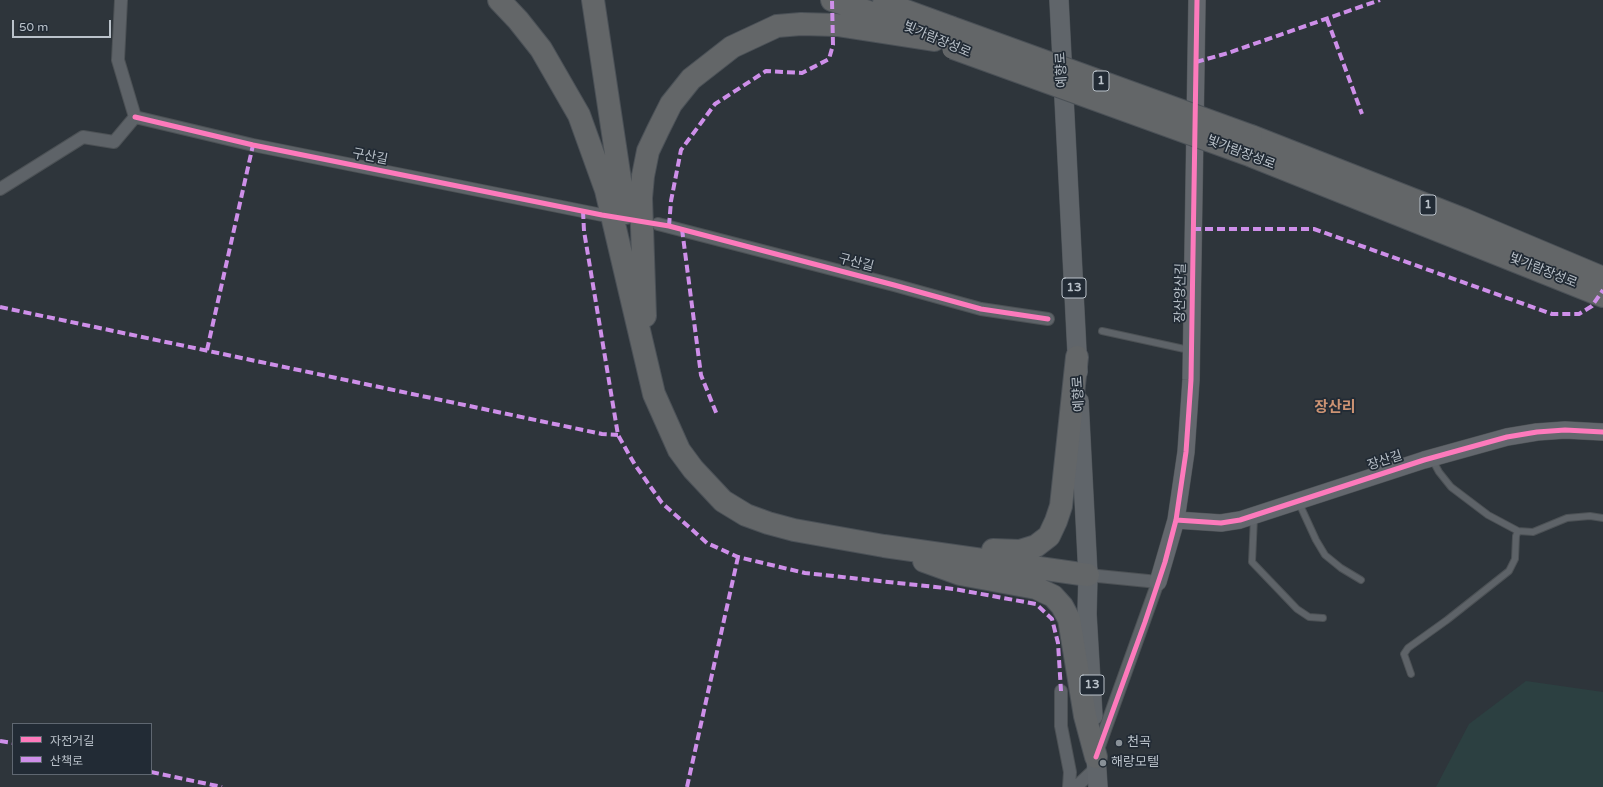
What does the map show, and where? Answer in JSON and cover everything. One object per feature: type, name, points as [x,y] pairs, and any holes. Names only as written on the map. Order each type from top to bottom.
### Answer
[{"type":"highway","points":[[499,0],[518,20],[541,49],[579,115],[606,190],[654,394],[679,450],[693,469],[723,501],[746,515],[794,530],[884,546],[1088,575]]},
{"type":"highway","points":[[593,0],[647,365]]},
{"type":"highway","name":"빛가람장성로","points":[[832,0],[890,20],[943,44],[1252,146],[1465,220],[1603,278]]},
{"type":"highway","name":"빛가람장성로","points":[[876,0],[950,27],[1252,146],[1603,296]]},
{"type":"highway","points":[[647,365],[641,198],[643,176],[648,151],[658,130],[672,104],[691,79],[732,47],[777,26],[802,24],[837,25],[943,44]]},
{"type":"highway","points":[[884,546],[1020,551],[1036,546],[1049,536],[1061,506],[1077,357]]},
{"type":"highway","points":[[884,546],[960,574],[1036,588],[1053,596],[1062,606],[1069,619],[1086,716],[1096,762]]},
{"type":"main road","name":"예향로","points":[[1059,0],[1088,575],[1087,614],[1098,787]]},
{"type":"street","points":[[0,189],[83,137],[114,142],[135,117],[118,60],[121,0]]},
{"type":"street","name":"장산양산길","points":[[1158,582],[1176,520],[1186,452],[1191,380],[1197,0]]},
{"type":"street","name":"구산길","points":[[135,117],[253,145],[602,215]]},
{"type":"street","name":"구산길","points":[[658,224],[981,309],[1048,319]]},
{"type":"street","name":"장산길","points":[[1176,520],[1220,523],[1240,520],[1431,458],[1507,437],[1537,432],[1577,430],[1603,432]]},
{"type":"street","points":[[1076,787],[1096,762],[1158,582],[1088,575]]},
{"type":"street","points":[[1061,691],[1061,726],[1070,772],[1070,787]]},
{"type":"lane","points":[[1102,331],[1191,350]]},
{"type":"lane","points":[[1431,458],[1439,472],[1451,487],[1488,515],[1518,531],[1534,532],[1567,518],[1590,516],[1603,518]]},
{"type":"lane","points":[[1298,501],[1316,540],[1325,555],[1341,568],[1361,580]]},
{"type":"lane","points":[[1254,516],[1252,562],[1296,609],[1308,617],[1323,618]]},
{"type":"lane","points":[[1411,674],[1404,654],[1408,648],[1447,620],[1508,571],[1516,559],[1518,531]]},
{"type":"green space","points":[[1526,681],[1603,692],[1603,787],[1436,787],[1469,724]]},
{"type":"marked path","points":[[669,226],[671,201],[681,150],[715,104],[766,71],[802,73],[829,59],[833,45],[832,0]]},
{"type":"marked path","points":[[1196,62],[1228,53],[1380,0]]},
{"type":"marked path","points":[[1327,19],[1362,114]]},
{"type":"marked path","points":[[207,350],[253,145]]},
{"type":"marked path","points":[[583,211],[584,231],[618,435],[635,465],[662,503],[707,543],[738,557],[805,573],[954,589],[1036,604],[1052,619],[1058,643],[1061,691]]},
{"type":"marked path","points":[[682,229],[701,375],[717,415]]},
{"type":"marked path","points":[[1193,229],[1314,229],[1552,314],[1579,314],[1592,306],[1603,290]]},
{"type":"marked path","points":[[0,307],[602,434],[618,435]]},
{"type":"marked path","points":[[687,787],[738,557]]},
{"type":"marked path","points":[[0,741],[12,743]]},
{"type":"marked path","points":[[152,772],[222,787]]},
{"type":"cycle path","points":[[1096,757],[1165,562],[1176,520],[1186,452],[1191,380],[1197,0]]},
{"type":"cycle path","points":[[135,117],[253,145],[602,215],[669,226],[981,309],[1048,319]]},
{"type":"cycle path","points":[[1176,520],[1221,523],[1240,520],[1424,460],[1507,437],[1537,432],[1565,430],[1603,432]]},
{"type":"place","name":"천곡","points":[[1119,743]]},
{"type":"place","name":"해랑모텔","points":[[1103,763]]},
{"type":"district","name":"장산리","points":[[1335,408]]}]
